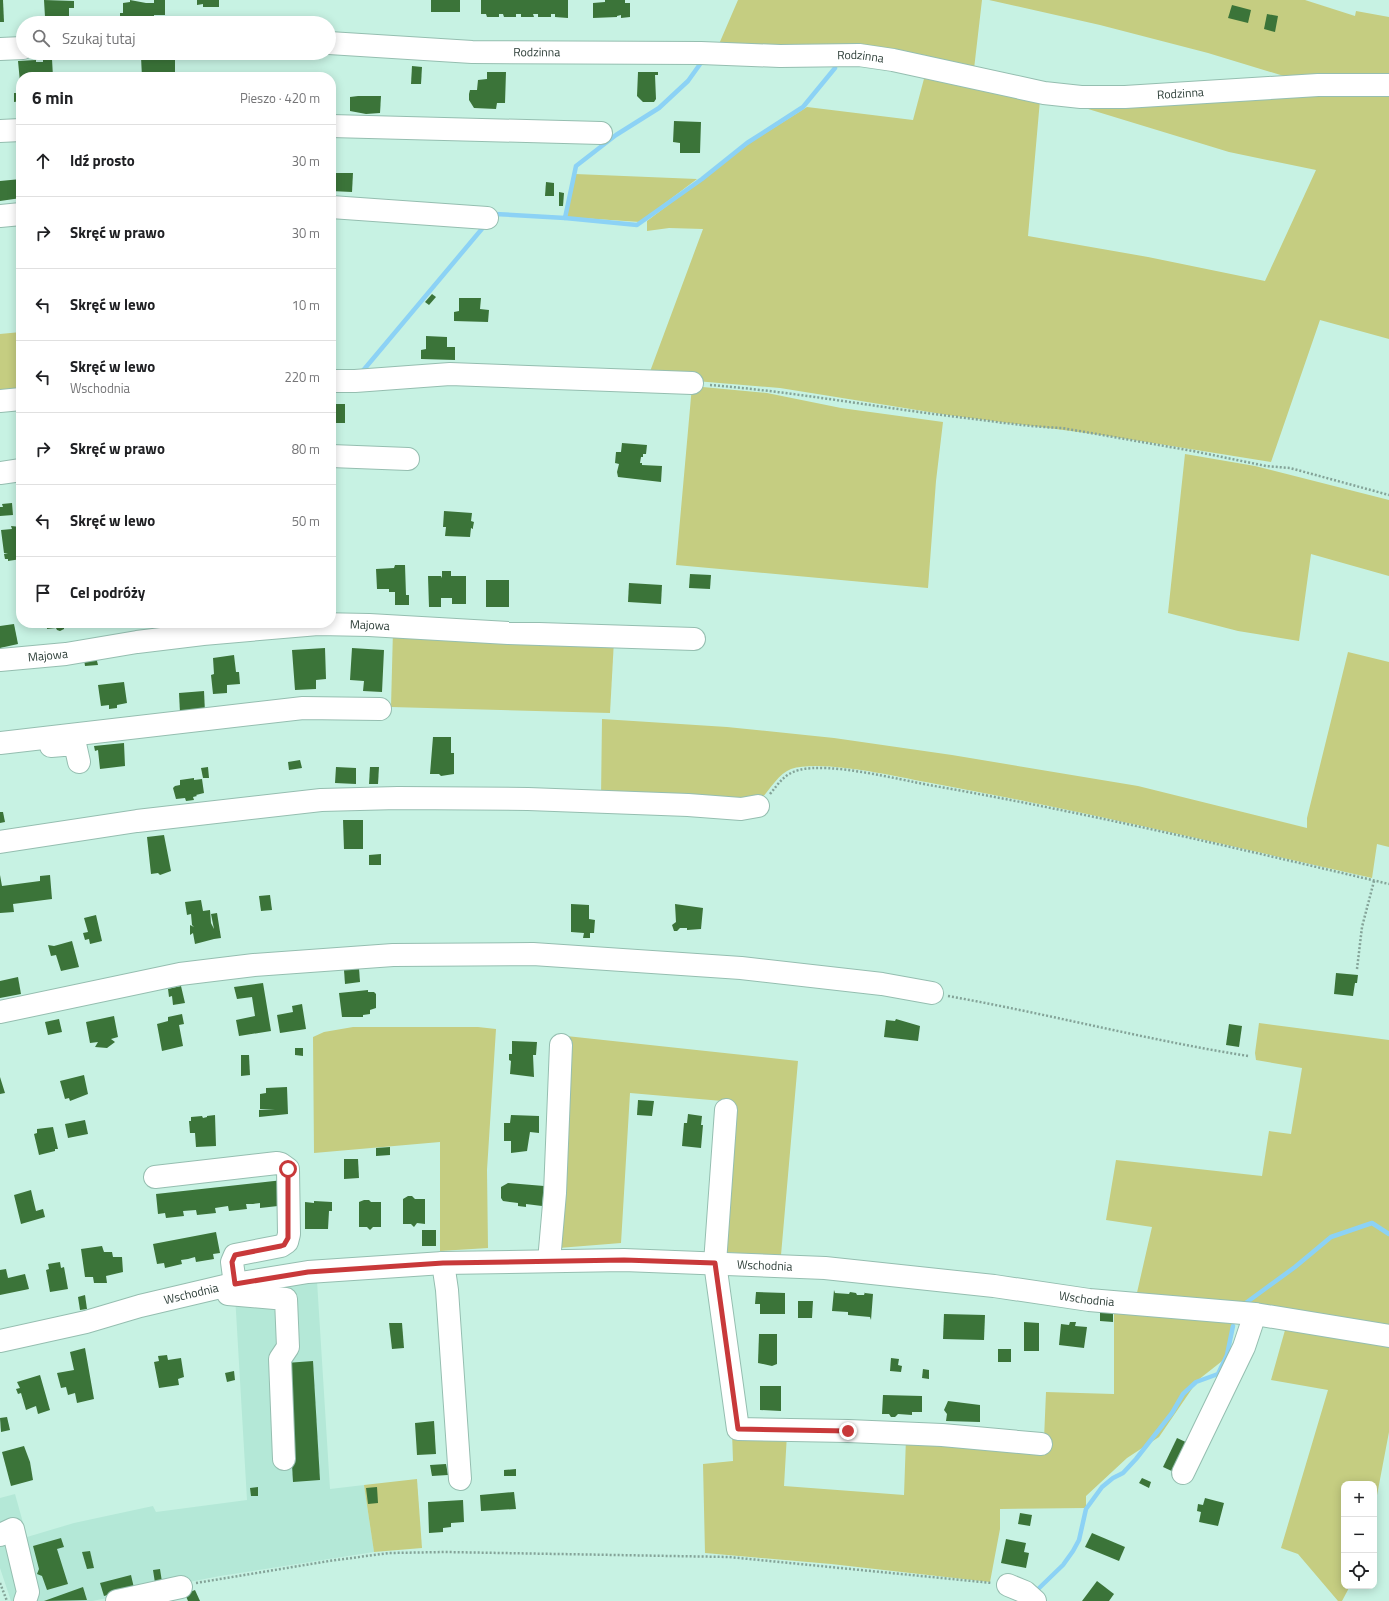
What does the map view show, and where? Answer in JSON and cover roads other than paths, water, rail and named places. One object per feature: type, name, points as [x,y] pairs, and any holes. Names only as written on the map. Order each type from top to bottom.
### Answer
[{"type":"street","name":"Rodzinna","points":[[336,43],[472,52],[701,53],[780,56],[859,55],[892,60],[1044,93],[1081,97],[1125,97],[1318,85],[1389,85]]},
{"type":"street","points":[[0,49],[16,48]]},
{"type":"street","points":[[336,126],[601,133]]},
{"type":"street","points":[[0,131],[16,130]]},
{"type":"street","points":[[336,207],[487,218]]},
{"type":"street","points":[[0,216],[16,214]]},
{"type":"street","points":[[336,381],[450,374],[692,383]]},
{"type":"street","points":[[0,402],[16,400]]},
{"type":"street","points":[[336,456],[408,459]]},
{"type":"street","points":[[0,473],[16,471]]},
{"type":"street","name":"Majowa","points":[[336,624],[508,633],[694,638]]},
{"type":"street","name":"Majowa","points":[[0,660],[66,654],[137,642],[203,634],[272,628]]},
{"type":"street","points":[[0,743],[303,708],[380,709]]},
{"type":"street","points":[[0,754],[27,748],[75,744],[79,762]]},
{"type":"street","points":[[0,842],[137,821],[321,800],[398,798],[504,799],[688,805],[741,809],[758,806]]},
{"type":"street","points":[[0,1012],[180,974],[322,958],[393,955],[533,954],[741,968],[882,984],[932,993]]},
{"type":"street","points":[[549,1261],[555,1193],[561,1045]]},
{"type":"street","points":[[726,1110],[715,1263],[738,1429],[934,1434],[1041,1444]]},
{"type":"street","points":[[154,1177],[277,1163],[288,1169],[288,1238],[284,1245],[281,1246],[235,1255],[232,1262],[235,1284]]},
{"type":"street","name":"Wschodnia","points":[[0,1341],[86,1322],[235,1284],[308,1272],[443,1263],[624,1260],[825,1268],[994,1286],[1089,1300],[1255,1314],[1389,1336]]},
{"type":"street","points":[[443,1263],[447,1290],[460,1478]]},
{"type":"street","points":[[189,1295],[240,1294],[286,1299],[288,1348],[280,1359],[284,1459]]},
{"type":"street","points":[[1183,1474],[1244,1347],[1255,1314]]},
{"type":"street","points":[[0,1535],[13,1529],[28,1592],[25,1601]]},
{"type":"street","points":[[1008,1585],[1025,1592],[1035,1601]]},
{"type":"street","points":[[117,1601],[181,1587]]},
{"type":"waterway","points":[[493,216],[495,214],[565,218],[576,166],[616,135],[659,108],[688,81],[703,60]]},
{"type":"waterway","points":[[565,218],[637,225],[702,179],[747,143],[803,107],[835,68]]},
{"type":"waterway","points":[[361,373],[486,224]]},
{"type":"waterway","points":[[1243,1305],[1295,1267],[1331,1237],[1372,1223],[1389,1234]]},
{"type":"waterway","points":[[1034,1593],[1063,1565],[1073,1551],[1079,1540],[1086,1509],[1102,1487],[1113,1478],[1123,1473],[1136,1459],[1172,1413],[1183,1394],[1196,1382],[1218,1374],[1227,1355],[1233,1326]]}]
